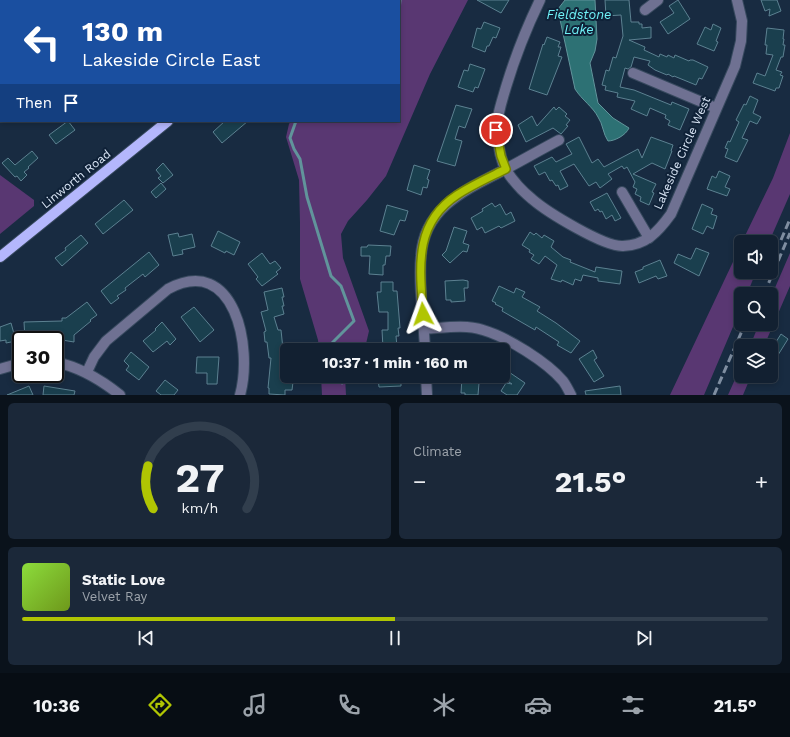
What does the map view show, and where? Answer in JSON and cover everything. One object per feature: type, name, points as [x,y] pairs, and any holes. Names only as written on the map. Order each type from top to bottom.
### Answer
[{"type":"main road","name":"Linworth Road","points":[[0,257],[167,122]]},
{"type":"street","name":"Lakeside Circle West","points":[[540,0],[526,28],[500,105],[496,130],[501,156],[506,169],[518,186],[533,200],[594,238],[612,245],[621,246],[631,245],[649,238],[659,230],[671,214],[735,66],[741,41],[742,21],[737,0]]},
{"type":"street","points":[[645,10],[658,0]]},
{"type":"street","points":[[633,73],[716,108]]},
{"type":"street","points":[[425,343],[420,271],[424,238],[431,222],[441,208],[456,196],[559,140]]},
{"type":"street","points":[[622,192],[649,238]]},
{"type":"street","points":[[87,372],[94,357],[106,341],[168,289],[187,282],[202,281],[210,283],[218,288],[227,297],[235,313],[242,336],[244,354],[240,395]]},
{"type":"street","points":[[424,329],[463,327],[482,329],[500,337],[544,364],[564,382],[571,395]]},
{"type":"street","points":[[64,364],[87,372],[120,395]]},
{"type":"street","points":[[0,370],[12,366]]},
{"type":"street","points":[[426,383],[427,395]]},
{"type":"shaded area","points":[[400,0],[468,0],[430,74],[386,176],[348,221],[341,234],[343,258],[369,331],[366,343],[318,343],[300,279],[299,180],[286,137],[290,122],[400,122]]},
{"type":"shaded area","points":[[790,133],[790,194],[772,235],[745,235],[773,178]]},
{"type":"shaded area","points":[[0,175],[34,200],[34,206],[0,234]]},
{"type":"shaded area","points":[[790,253],[790,286],[778,314],[778,287],[775,287]]},
{"type":"shaded area","points":[[734,260],[734,279],[753,279],[750,287],[734,287],[734,324],[704,395],[670,395]]},
{"type":"shaded area","points":[[756,331],[770,331],[767,339],[753,339]]},
{"type":"shaded area","points":[[734,382],[734,383],[748,383],[743,395],[728,395]]},
{"type":"shaded area","points":[[321,383],[345,383],[346,395],[322,395]]},
{"type":"water","name":"Fieldstone Lake","points":[[565,0],[595,0],[597,39],[595,51],[590,63],[598,103],[613,118],[629,128],[623,135],[614,140],[608,141],[596,113],[575,89],[558,9]]},
{"type":"building","points":[[477,0],[509,0],[501,13]]},
{"type":"building","points":[[605,0],[629,0],[631,22],[639,22],[639,24],[642,24],[642,28],[651,27],[651,38],[629,40],[645,47],[644,50],[659,57],[660,54],[667,57],[668,55],[674,58],[675,55],[689,61],[693,60],[708,67],[702,79],[699,78],[696,85],[655,70],[648,65],[650,61],[634,57],[631,67],[628,69],[625,68],[620,87],[634,90],[671,105],[672,102],[689,109],[680,130],[668,125],[670,121],[665,118],[666,115],[650,108],[647,116],[631,109],[635,101],[617,97],[618,93],[605,90],[606,86],[602,85],[606,70],[609,71],[613,57],[616,58],[623,36],[621,15],[606,16]]},
{"type":"building","points":[[678,0],[690,19],[668,34],[660,22],[674,13],[669,6]]},
{"type":"building","points":[[761,0],[777,0],[781,11],[769,16],[770,9],[765,11]]},
{"type":"building","points":[[484,22],[500,28],[496,38],[493,37],[485,52],[472,47],[477,28],[481,29]]},
{"type":"building","points":[[713,24],[721,28],[716,41],[718,42],[714,51],[697,44],[705,27],[711,30]]},
{"type":"building","points":[[767,28],[784,30],[783,45],[785,45],[783,57],[781,57],[776,70],[782,72],[780,75],[783,76],[779,88],[776,88],[775,91],[753,83],[757,73],[765,76],[773,55],[766,54],[767,45],[765,45]]},
{"type":"building","points":[[547,37],[560,42],[558,47],[561,47],[558,56],[562,57],[547,95],[529,89],[543,44],[544,45]]},
{"type":"building","points":[[470,64],[485,69],[478,88],[475,87],[473,92],[458,87],[464,70],[468,71]]},
{"type":"building","points":[[750,96],[758,100],[753,113],[761,117],[757,124],[750,121],[742,138],[748,140],[737,162],[725,157],[728,149],[725,148],[728,141],[730,142],[739,122],[736,120]]},
{"type":"building","points":[[456,105],[472,109],[465,128],[459,126],[455,139],[462,141],[455,166],[437,161]]},
{"type":"building","points":[[554,107],[556,110],[559,107],[567,114],[565,116],[570,120],[566,125],[568,126],[561,134],[553,128],[526,142],[518,125],[532,116],[537,126]]},
{"type":"building","points":[[67,122],[69,122],[75,130],[56,144],[49,135]]},
{"type":"building","points":[[224,122],[247,122],[222,143],[213,132]]},
{"type":"building","points":[[579,137],[592,163],[598,159],[604,167],[638,149],[642,158],[651,137],[673,145],[665,169],[652,163],[633,174],[656,184],[652,192],[654,193],[649,205],[640,201],[641,197],[635,194],[637,189],[633,187],[635,182],[627,167],[624,169],[622,166],[608,174],[612,179],[600,188],[596,182],[589,186],[574,164],[560,171],[568,186],[560,190],[558,185],[556,186],[552,180],[550,181],[545,172],[539,175],[534,166],[552,157],[556,162],[572,154],[566,144]]},
{"type":"building","points":[[32,151],[38,158],[24,172],[27,175],[21,181],[17,176],[15,177],[2,163],[8,158],[15,165]]},
{"type":"building","points":[[163,163],[173,175],[163,183],[158,178],[161,176],[156,170]]},
{"type":"building","points":[[414,165],[430,170],[427,179],[429,180],[427,188],[423,187],[421,195],[407,190]]},
{"type":"building","points":[[719,171],[730,176],[725,187],[730,189],[727,196],[707,189],[712,176],[716,178]]},
{"type":"building","points":[[161,183],[166,189],[156,198],[151,192]]},
{"type":"building","points":[[607,193],[621,218],[615,221],[612,215],[606,219],[602,211],[600,212],[598,209],[595,211],[590,202]]},
{"type":"building","points":[[124,200],[133,210],[103,234],[95,224]]},
{"type":"building","points":[[492,203],[495,207],[500,204],[506,215],[511,212],[515,221],[501,228],[499,226],[485,233],[482,227],[477,230],[471,218],[483,211],[482,209]]},
{"type":"building","points":[[702,204],[713,209],[711,214],[717,216],[713,229],[707,226],[703,234],[692,229]]},
{"type":"building","points":[[387,205],[408,211],[405,221],[400,220],[394,235],[380,231]]},
{"type":"building","points":[[454,227],[467,231],[463,243],[469,245],[467,252],[463,251],[450,263],[442,255],[446,251]]},
{"type":"building","points":[[218,231],[240,242],[234,255],[226,251],[225,253],[211,246]]},
{"type":"building","points":[[530,232],[534,235],[536,233],[542,238],[544,235],[554,241],[551,247],[563,257],[571,260],[570,262],[595,272],[596,267],[622,271],[620,284],[598,281],[598,278],[583,275],[581,281],[575,279],[573,285],[562,280],[561,282],[551,279],[557,265],[545,256],[539,264],[531,259],[534,255],[529,252],[530,250],[522,245]]},
{"type":"building","points":[[178,233],[179,237],[192,234],[195,247],[182,250],[183,254],[173,256],[168,235]]},
{"type":"building","points":[[81,235],[88,243],[62,266],[55,258],[66,250],[65,248]]},
{"type":"building","points":[[368,245],[391,246],[390,256],[386,256],[385,265],[383,265],[383,275],[369,274],[370,256],[361,256],[361,247],[367,247]]},
{"type":"building","points":[[696,248],[709,253],[699,276],[674,263],[678,254],[691,259]]},
{"type":"building","points":[[149,252],[159,265],[145,277],[143,274],[125,288],[126,290],[117,296],[119,298],[111,304],[101,291]]},
{"type":"building","points":[[262,253],[270,264],[275,261],[281,268],[276,272],[278,274],[262,286],[256,279],[258,277],[248,264]]},
{"type":"building","points":[[660,260],[667,276],[658,279],[656,276],[639,283],[635,272]]},
{"type":"building","points":[[445,281],[468,281],[468,288],[464,288],[465,301],[451,302],[451,300],[446,300]]},
{"type":"building","points":[[381,282],[393,282],[393,291],[397,291],[400,328],[398,328],[399,336],[396,336],[397,343],[383,343],[382,330],[388,330],[388,312],[379,312],[377,292],[381,292]]},
{"type":"building","points":[[499,286],[514,293],[516,288],[525,292],[522,297],[540,307],[537,311],[580,341],[571,353],[557,345],[559,342],[536,327],[535,330],[502,311],[503,308],[492,301]]},
{"type":"building","points":[[282,288],[284,297],[282,297],[284,306],[282,306],[284,314],[274,317],[278,330],[281,330],[282,343],[280,343],[280,383],[293,383],[292,390],[285,390],[285,395],[269,394],[268,388],[271,358],[269,358],[267,342],[265,342],[264,332],[266,331],[261,312],[268,310],[264,292]]},
{"type":"building","points":[[87,302],[97,315],[74,335],[74,342],[64,340],[64,331],[25,331],[24,322],[62,321],[62,318],[66,318]]},
{"type":"building","points":[[194,307],[214,330],[200,342],[181,317]]},
{"type":"building","points":[[162,322],[176,339],[170,345],[167,341],[153,352],[143,341],[156,330],[155,329]]},
{"type":"building","points":[[11,323],[13,331],[12,331],[12,342],[6,343],[6,340],[0,341],[0,327]]},
{"type":"building","points":[[781,334],[788,339],[778,355],[778,339]]},
{"type":"building","points":[[593,350],[597,358],[594,360],[604,376],[594,382],[579,359]]},
{"type":"building","points":[[131,352],[149,367],[139,380],[126,370],[129,366],[124,361]]},
{"type":"building","points":[[197,357],[219,357],[217,384],[207,384],[207,373],[196,373]]},
{"type":"building","points":[[510,373],[525,383],[517,395],[507,395],[501,391],[506,383],[512,384],[510,383]]},
{"type":"building","points":[[165,380],[178,390],[174,395],[161,395],[156,391]]},
{"type":"building","points":[[378,383],[401,383],[401,386],[379,387]]},
{"type":"building","points":[[462,383],[479,383],[478,395],[465,395],[465,393],[461,393]]},
{"type":"building","points":[[29,386],[33,395],[7,395]]},
{"type":"building","points":[[44,386],[75,391],[74,395],[43,395]]},
{"type":"building","points":[[620,386],[621,395],[586,395],[585,391]]},
{"type":"waterway","points":[[296,122],[290,138],[300,159],[307,197],[331,276],[341,286],[354,321],[332,343]]},
{"type":"railway","points":[[781,240],[790,219]]},
{"type":"railway","points":[[767,287],[790,233]]},
{"type":"railway","points":[[714,395],[742,331]]},
{"type":"route","points":[[423,314],[420,271],[424,238],[431,222],[441,208],[456,196],[506,169],[501,156],[496,130]]}]
